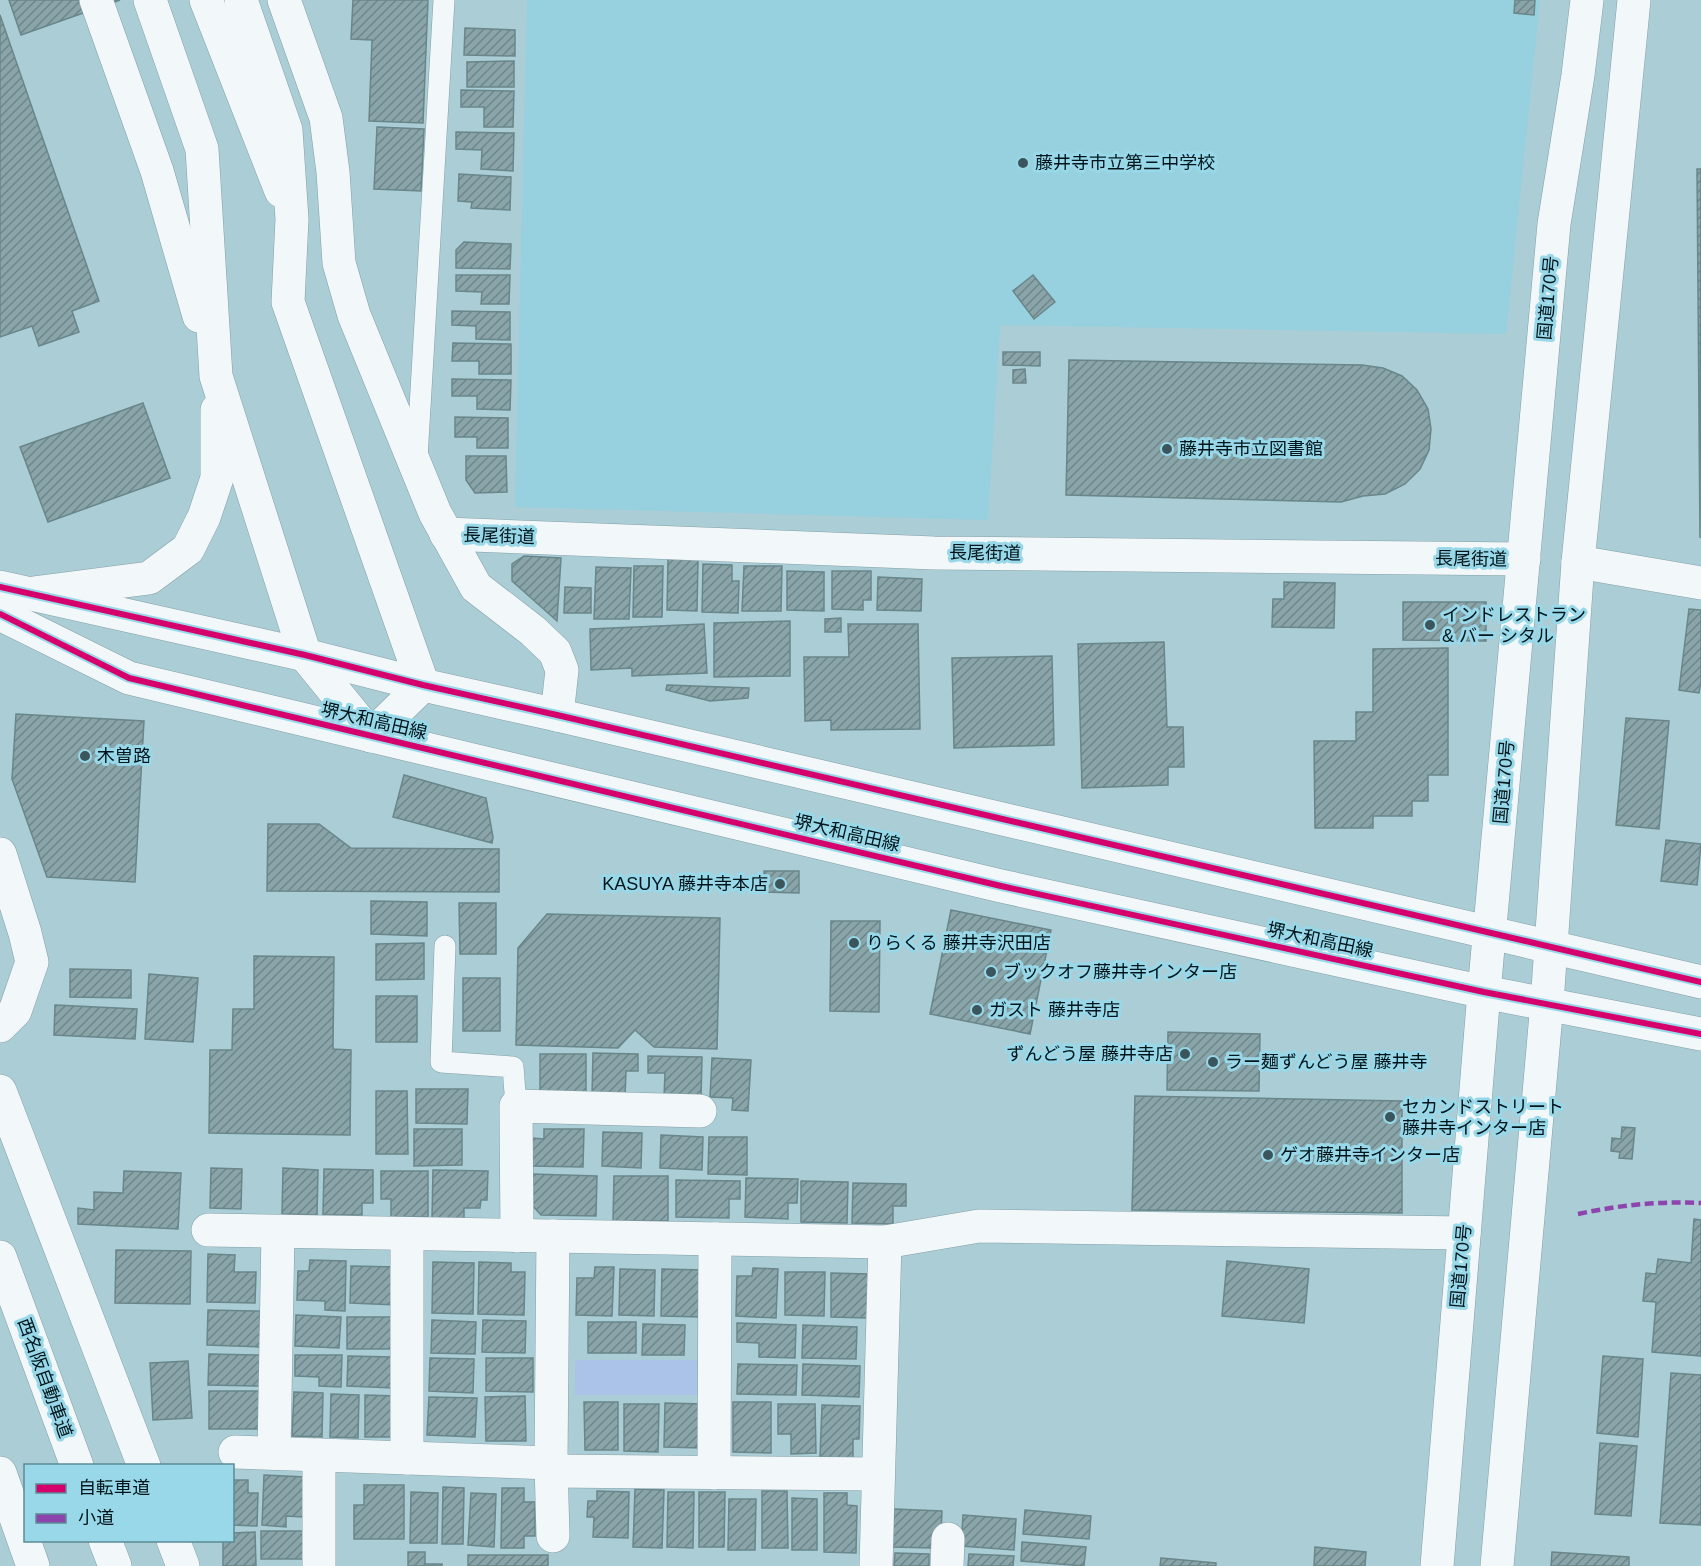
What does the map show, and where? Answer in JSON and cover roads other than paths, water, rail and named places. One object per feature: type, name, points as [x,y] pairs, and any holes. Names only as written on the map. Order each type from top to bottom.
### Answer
[{"type":"main road","points":[[96,0],[157,171],[216,376],[306,655],[371,736],[423,685]]},
{"type":"main road","points":[[33,593],[149,578],[188,549],[204,517],[217,478],[216,376],[202,149],[150,0]]},
{"type":"main road","points":[[206,0],[292,219]]},
{"type":"main road","points":[[241,0],[286,130],[292,219],[288,303],[423,685]]},
{"type":"main road","points":[[284,0],[326,118],[333,172],[339,263],[354,315],[435,513],[476,587],[533,631],[555,652],[562,670],[557,715]]},
{"type":"main road","name":"国道170号","points":[[1437,1566],[1484,992],[1554,224],[1578,75],[1587,0]]},
{"type":"main road","points":[[1497,1566],[1547,1003],[1578,562],[1634,0]]},
{"type":"main road","name":"長尾街道","points":[[446,534],[934,553],[1524,559]]},
{"type":"main road","points":[[1578,562],[1701,583]]},
{"type":"main road","points":[[0,587],[306,655],[423,685],[1701,982]]},
{"type":"main road","name":"堺大和高田線","points":[[0,614],[129,678],[1001,886],[1484,992],[1701,1034]]},
{"type":"main road","points":[[0,854],[32,962],[15,1011],[0,1026]]},
{"type":"main road","points":[[0,1090],[143,1464]]},
{"type":"main road","points":[[517,1236],[516,1106],[700,1111]]},
{"type":"main road","points":[[208,1230],[885,1242],[979,1227],[1464,1233]]},
{"type":"main road","points":[[274,1454],[278,1232]]},
{"type":"main road","points":[[407,1234],[407,1458]]},
{"type":"main road","points":[[553,1236],[551,1467],[553,1536]]},
{"type":"main road","points":[[714,1473],[715,1239]]},
{"type":"main road","points":[[876,1566],[885,1242]]},
{"type":"main road","name":"西名阪自動車道","points":[[0,1257],[76,1464]]},
{"type":"main road","points":[[235,1452],[714,1473],[878,1474]]},
{"type":"main road","points":[[319,1455],[319,1566]]},
{"type":"main road","points":[[0,1473],[24,1541]]},
{"type":"main road","points":[[24,1542],[33,1566]]},
{"type":"main road","points":[[106,1542],[115,1566]]},
{"type":"main road","points":[[174,1542],[183,1566]]},
{"type":"lane","points":[[416,468],[444,0]]},
{"type":"lane","points":[[445,946],[441,1062],[513,1067],[516,1106]]},
{"type":"place","name":"藤井寺市立第三中学校","points":[[1023,163]]},
{"type":"place","name":"藤井寺市立図書館","points":[[1167,449]]},
{"type":"place","name":"インドレストラン & バー シタル","points":[[1430,625]]},
{"type":"place","name":"木曽路","points":[[85,756]]},
{"type":"place","name":"KASUYA 藤井寺本店","points":[[780,884]]},
{"type":"place","name":"りらくる 藤井寺沢田店","points":[[854,943]]},
{"type":"place","name":"ブックオフ藤井寺インター店","points":[[991,972]]},
{"type":"place","name":"ガスト 藤井寺店","points":[[977,1010]]},
{"type":"place","name":"ずんどう屋 藤井寺店","points":[[1185,1054]]},
{"type":"place","name":"ラー麺ずんどう屋 藤井寺","points":[[1213,1062]]},
{"type":"place","name":"セカンドストリート 藤井寺インター店","points":[[1390,1117]]},
{"type":"place","name":"ゲオ藤井寺インター店","points":[[1268,1155]]}]
